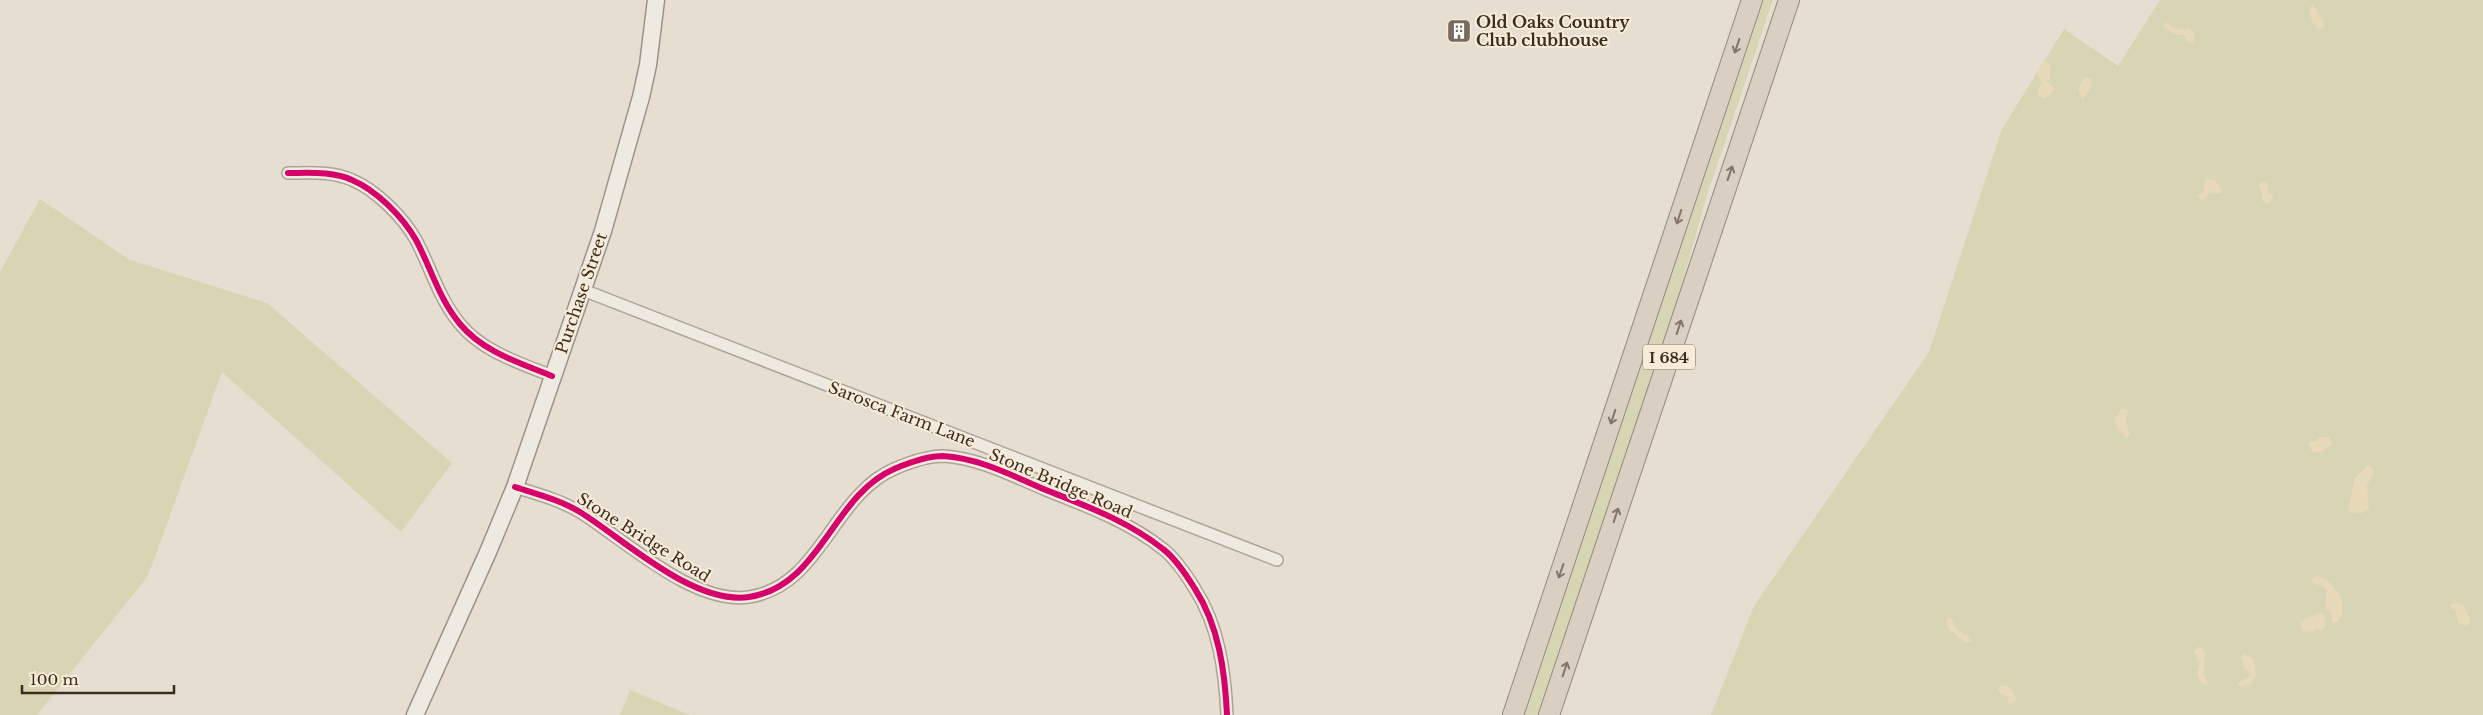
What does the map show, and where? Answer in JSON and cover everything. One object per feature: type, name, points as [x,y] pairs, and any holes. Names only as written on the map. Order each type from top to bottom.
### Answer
[{"type":"highway","name":"I 684","points":[[1513,715],[1752,0]]},
{"type":"highway","name":"I 684","points":[[1549,715],[1789,0]]},
{"type":"main road","name":"Purchase Street","points":[[415,715],[488,552],[514,487],[603,231],[641,98],[648,65],[656,0]]},
{"type":"street","points":[[288,173],[329,174],[352,180],[372,192],[395,214],[415,238],[447,306],[461,325],[478,342],[497,353],[552,376]]},
{"type":"street","name":"Sarosca Farm Lane","points":[[583,290],[1277,560]]},
{"type":"street","name":"Stone Bridge Road","points":[[514,487],[567,505],[599,525],[618,541],[706,592],[748,597],[766,592],[789,579],[804,566],[840,516],[868,486],[892,470],[916,461],[940,456],[960,458],[1006,473],[1109,516],[1139,531],[1165,551],[1195,589],[1211,621],[1223,665],[1227,715]]},
{"type":"shaded area","points":[[1763,0],[1773,0],[1706,198],[1677,302],[1538,715],[1523,715]]},
{"type":"shaded area","points":[[2160,0],[2483,0],[2483,715],[1711,715],[1754,606],[1929,352],[2002,129],[2064,29],[2118,66]]},
{"type":"shaded area","points":[[40,199],[130,260],[267,303],[452,463],[401,532],[222,372],[148,576],[37,715],[0,715],[0,272]]},
{"type":"shaded area","points":[[630,690],[690,715],[620,715]]},
{"type":"sand","points":[[2313,4],[2325,25],[2323,28],[2320,29],[2312,22],[2309,9]]},
{"type":"sand","points":[[2166,22],[2176,30],[2189,29],[2195,34],[2193,43],[2188,43],[2184,35],[2177,35],[2163,27]]},
{"type":"sand","points":[[2046,61],[2051,66],[2050,78],[2047,82],[2054,87],[2054,90],[2045,99],[2038,96],[2038,88],[2042,84],[2037,71]]},
{"type":"sand","points":[[2084,77],[2090,78],[2092,81],[2090,90],[2082,100],[2078,90]]},
{"type":"sand","points":[[2208,179],[2215,180],[2222,190],[2220,193],[2210,193],[2202,201],[2197,196],[2204,192],[2204,183]]},
{"type":"sand","points":[[2262,182],[2267,183],[2268,192],[2273,195],[2272,200],[2268,204],[2262,201],[2263,196],[2259,185]]},
{"type":"sand","points":[[2124,408],[2128,411],[2126,420],[2130,435],[2126,438],[2114,421],[2121,409]]},
{"type":"sand","points":[[2318,437],[2330,437],[2332,444],[2322,452],[2312,452],[2309,444],[2311,441],[2316,441]]},
{"type":"sand","points":[[2367,466],[2370,466],[2374,471],[2367,486],[2369,508],[2362,513],[2348,512],[2355,478]]},
{"type":"sand","points":[[2316,576],[2326,580],[2339,594],[2343,611],[2338,622],[2334,623],[2332,621],[2331,615],[2325,606],[2327,589],[2310,581]]},
{"type":"sand","points":[[2457,603],[2464,606],[2471,622],[2466,626],[2458,623],[2456,612],[2450,607],[2451,604]]},
{"type":"sand","points":[[2318,613],[2322,613],[2325,617],[2325,627],[2321,630],[2317,628],[2312,632],[2303,631],[2300,622]]},
{"type":"sand","points":[[1947,617],[1953,620],[1954,626],[1970,637],[1972,641],[1966,643],[1950,630],[1946,623]]},
{"type":"sand","points":[[2200,646],[2205,652],[2204,676],[2208,682],[2205,685],[2199,677],[2200,662],[2194,651]]},
{"type":"sand","points":[[2244,653],[2254,660],[2256,676],[2252,683],[2241,687],[2238,685],[2239,682],[2250,676],[2250,673],[2244,667],[2241,657]]},
{"type":"sand","points":[[2008,686],[2014,693],[2016,699],[2012,705],[2008,703],[2008,697],[1999,693],[1998,688]]},
{"type":"cycle path","points":[[288,173],[337,175],[352,180],[370,190],[388,205],[411,231],[446,304],[469,334],[503,356],[552,376]]},
{"type":"cycle path","points":[[515,487],[556,501],[580,512],[660,568],[683,581],[705,591],[728,597],[749,597],[773,589],[793,576],[810,559],[855,499],[873,482],[894,469],[918,460],[937,456],[956,457],[983,464],[1121,522],[1150,539],[1172,557],[1195,589],[1210,618],[1225,682],[1227,715]]},
{"type":"place","name":"Old Oaks Country Club clubhouse","points":[[1459,31]]}]
